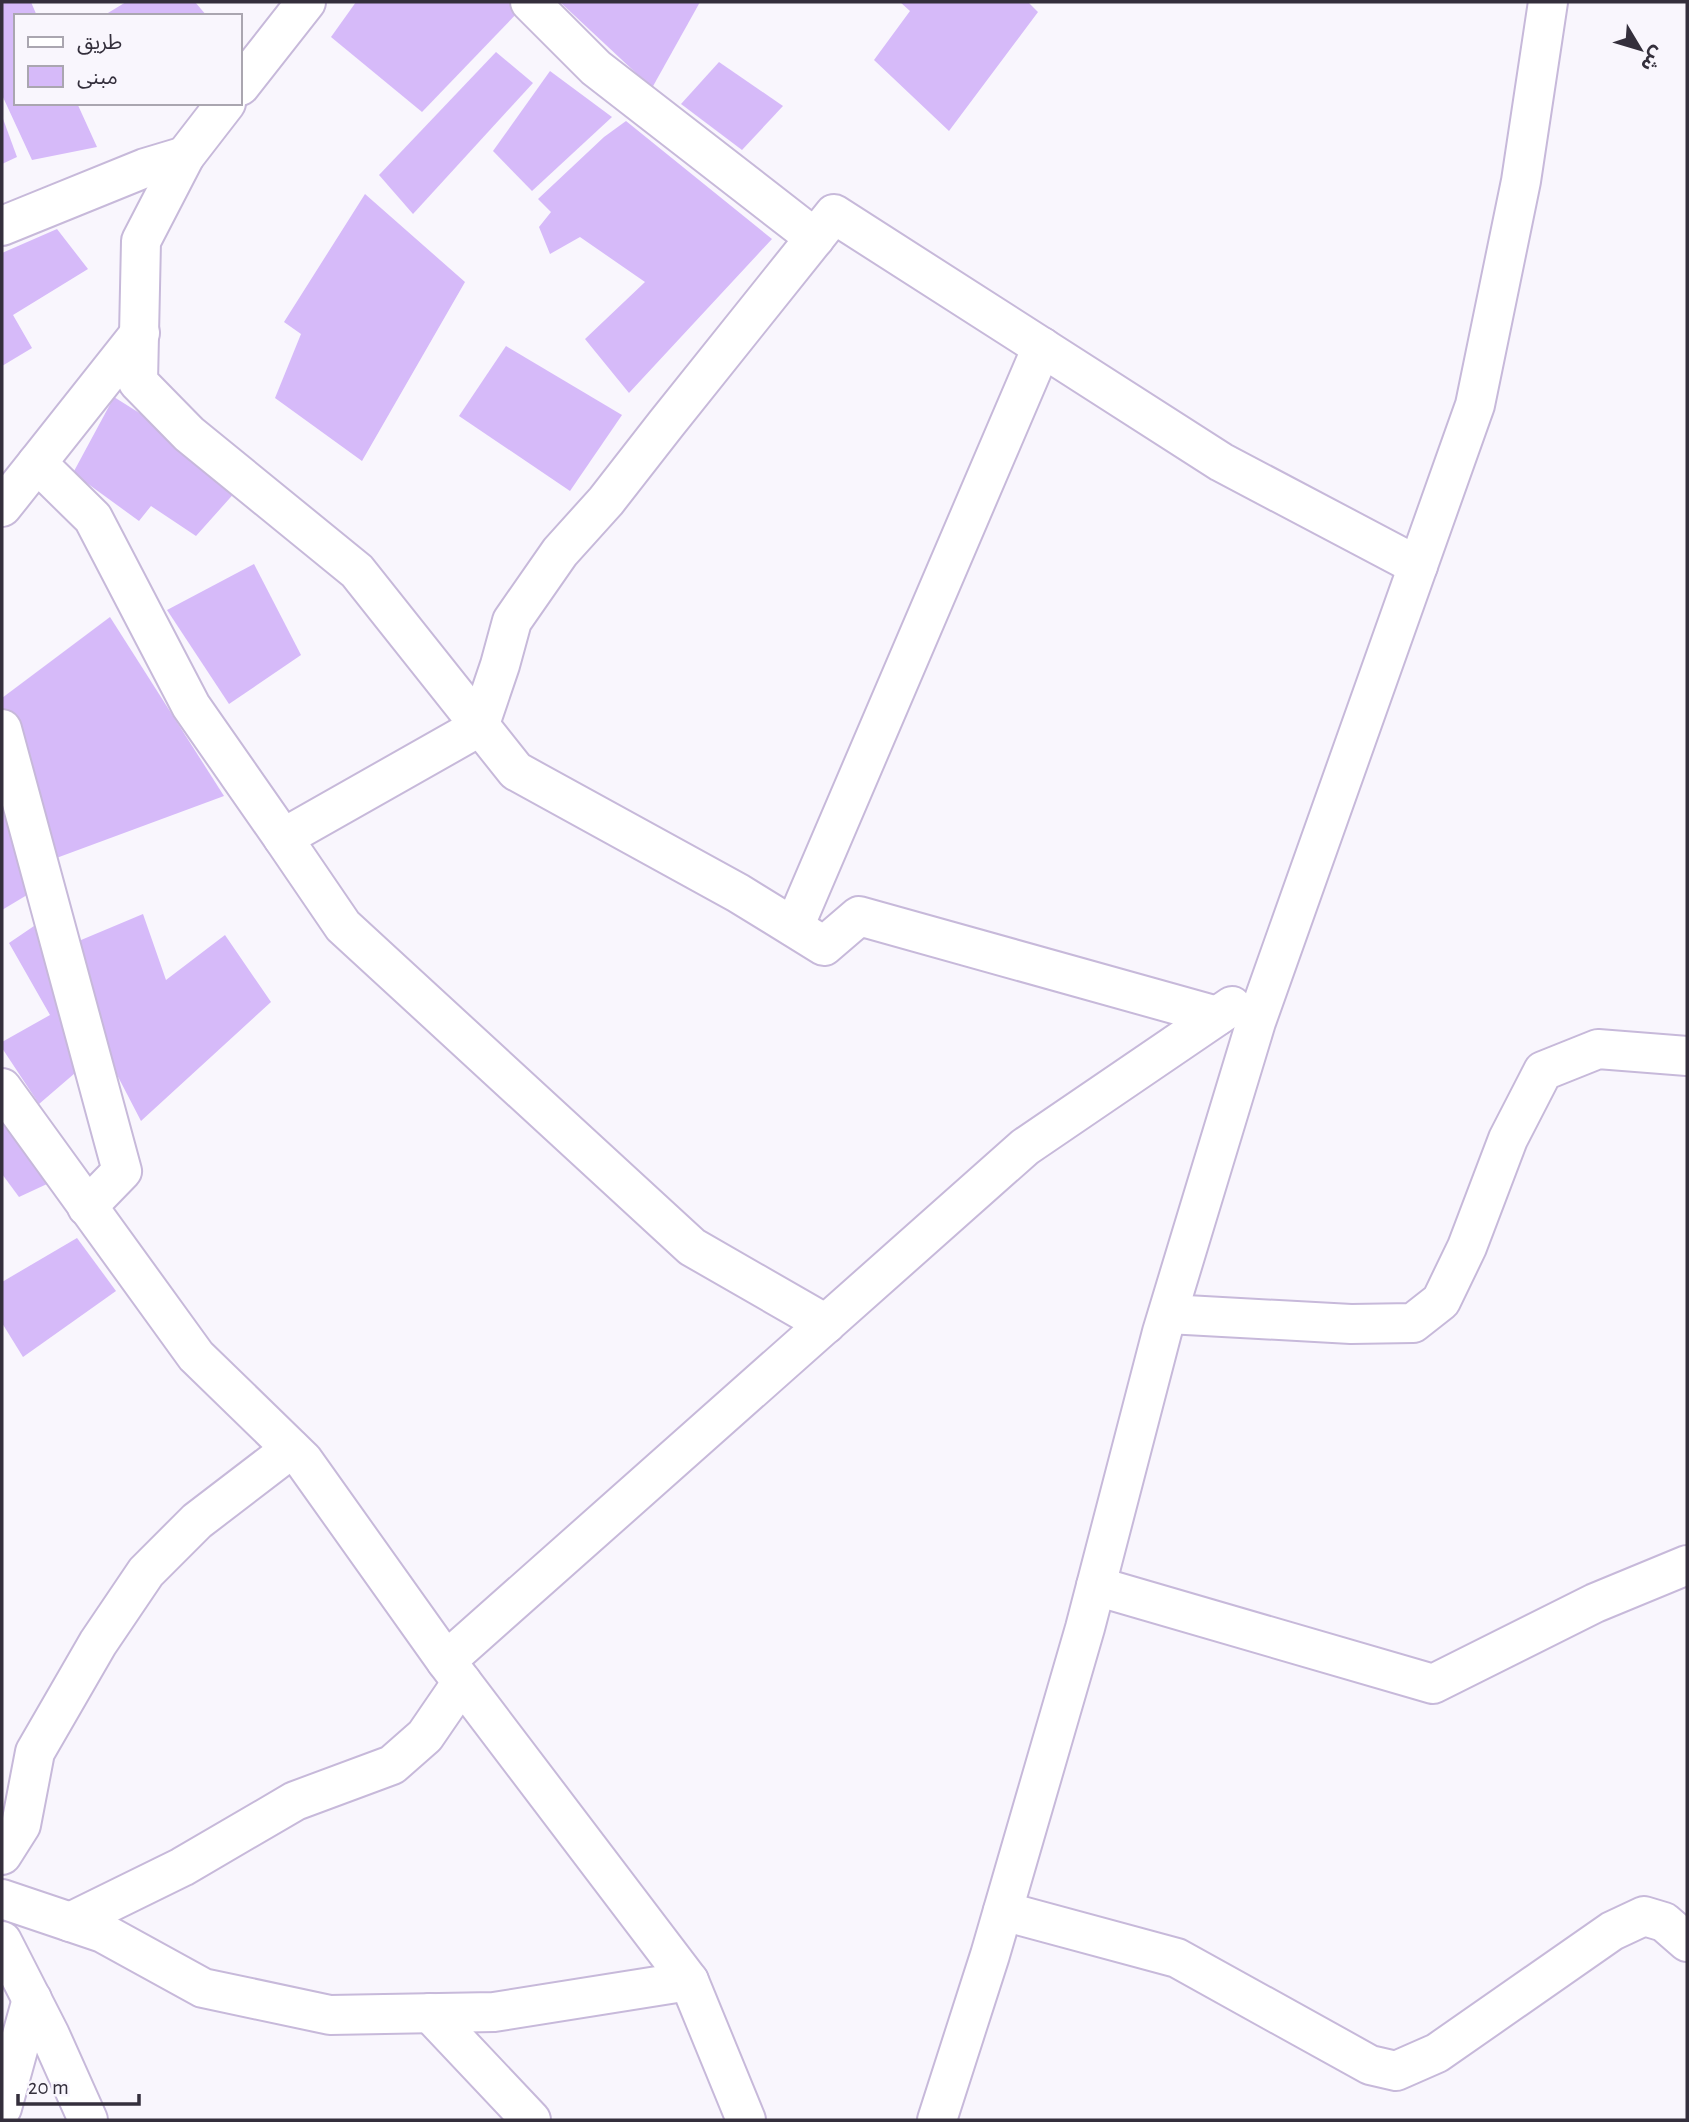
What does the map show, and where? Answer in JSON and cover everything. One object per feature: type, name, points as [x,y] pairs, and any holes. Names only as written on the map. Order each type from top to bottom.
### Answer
[{"type":"street","points":[[242,83],[306,2]]},
{"type":"street","points":[[530,2],[596,68],[814,238]]},
{"type":"street","points":[[937,2120],[1003,1911],[1096,1586],[1168,1314],[1256,1022],[1475,405],[1521,181],[1548,2]]},
{"type":"street","points":[[224,105],[185,156],[141,241],[138,382],[189,434],[357,571],[516,771],[738,893],[824,946],[859,916],[1217,1016]]},
{"type":"street","points":[[2,226],[145,168],[185,156]]},
{"type":"street","points":[[283,838],[479,727],[512,621],[560,552],[645,454],[834,214],[1221,462],[1418,566]]},
{"type":"street","points":[[2,507],[140,333]]},
{"type":"street","points":[[794,927],[1042,347]]},
{"type":"street","points":[[37,463],[93,519],[191,706],[343,926],[692,1247],[826,1324]]},
{"type":"street","points":[[2,729],[122,1171],[87,1207]]},
{"type":"street","points":[[70,1922],[182,1867],[295,1801],[392,1765],[425,1736],[454,1672],[826,1324],[1025,1147],[1271,979]]},
{"type":"street","points":[[1168,1314],[1352,1324],[1413,1322],[1441,1301],[1467,1247],[1508,1139],[1544,1071],[1598,1049],[1687,1056]]},
{"type":"street","points":[[2,1088],[195,1356],[303,1460],[454,1672],[689,1981],[746,2120]]},
{"type":"street","points":[[2,1855],[21,1825],[35,1752],[98,1643],[146,1572],[197,1521],[292,1449]]},
{"type":"street","points":[[1096,1586],[1433,1684],[1595,1603],[1687,1565]]},
{"type":"street","points":[[2,1899],[103,1933],[203,1988],[330,2015],[494,2012],[689,1981]]},
{"type":"street","points":[[1003,1911],[1177,1958],[1370,2065],[1396,2071],[1437,2053],[1612,1931],[1644,1916],[1664,1922],[1687,1942]]},
{"type":"street","points":[[2,1941],[50,2035],[88,2120]]},
{"type":"street","points":[[2,2108],[32,1999]]},
{"type":"street","points":[[430,2013],[531,2120]]},
{"type":"building","points":[[2,2],[31,2],[36,14],[14,14],[14,105],[78,105],[97,147],[32,160],[2,95]]},
{"type":"building","points":[[126,2],[195,2],[205,14],[106,14]]},
{"type":"building","points":[[356,2],[510,2],[521,9],[422,112],[331,37]]},
{"type":"building","points":[[560,2],[700,2],[652,88]]},
{"type":"building","points":[[900,2],[1028,2],[1038,12],[949,131],[874,60],[910,11]]},
{"type":"building","points":[[496,52],[533,83],[413,214],[379,175]]},
{"type":"building","points":[[719,62],[783,106],[742,150],[681,104]]},
{"type":"building","points":[[550,71],[612,117],[532,191],[493,151]]},
{"type":"building","points":[[2,116],[17,157],[2,164]]},
{"type":"building","points":[[626,121],[772,239],[629,393],[585,339],[645,282],[580,237],[550,254],[539,227],[551,212],[538,199],[604,137]]},
{"type":"building","points":[[365,194],[465,282],[362,461],[275,398],[301,334],[284,322]]},
{"type":"building","points":[[57,229],[88,269],[13,315],[32,348],[2,366],[2,253]]},
{"type":"building","points":[[506,346],[622,415],[570,491],[459,416]]},
{"type":"building","points":[[114,397],[246,480],[196,536],[151,506],[139,521],[73,473]]},
{"type":"building","points":[[254,564],[301,655],[229,704],[167,610]]},
{"type":"building","points":[[110,617],[224,796],[51,860],[2,723],[2,698]]},
{"type":"building","points":[[2,792],[27,895],[2,910]]},
{"type":"building","points":[[143,914],[166,980],[225,935],[271,1002],[141,1121],[100,1042],[62,948]]},
{"type":"building","points":[[34,926],[82,1067],[39,1104],[2,1048],[2,1042],[50,1015],[9,943]]},
{"type":"building","points":[[2,1120],[47,1184],[19,1197],[2,1174]]},
{"type":"building","points":[[77,1238],[116,1291],[23,1357],[2,1323],[2,1282]]}]
